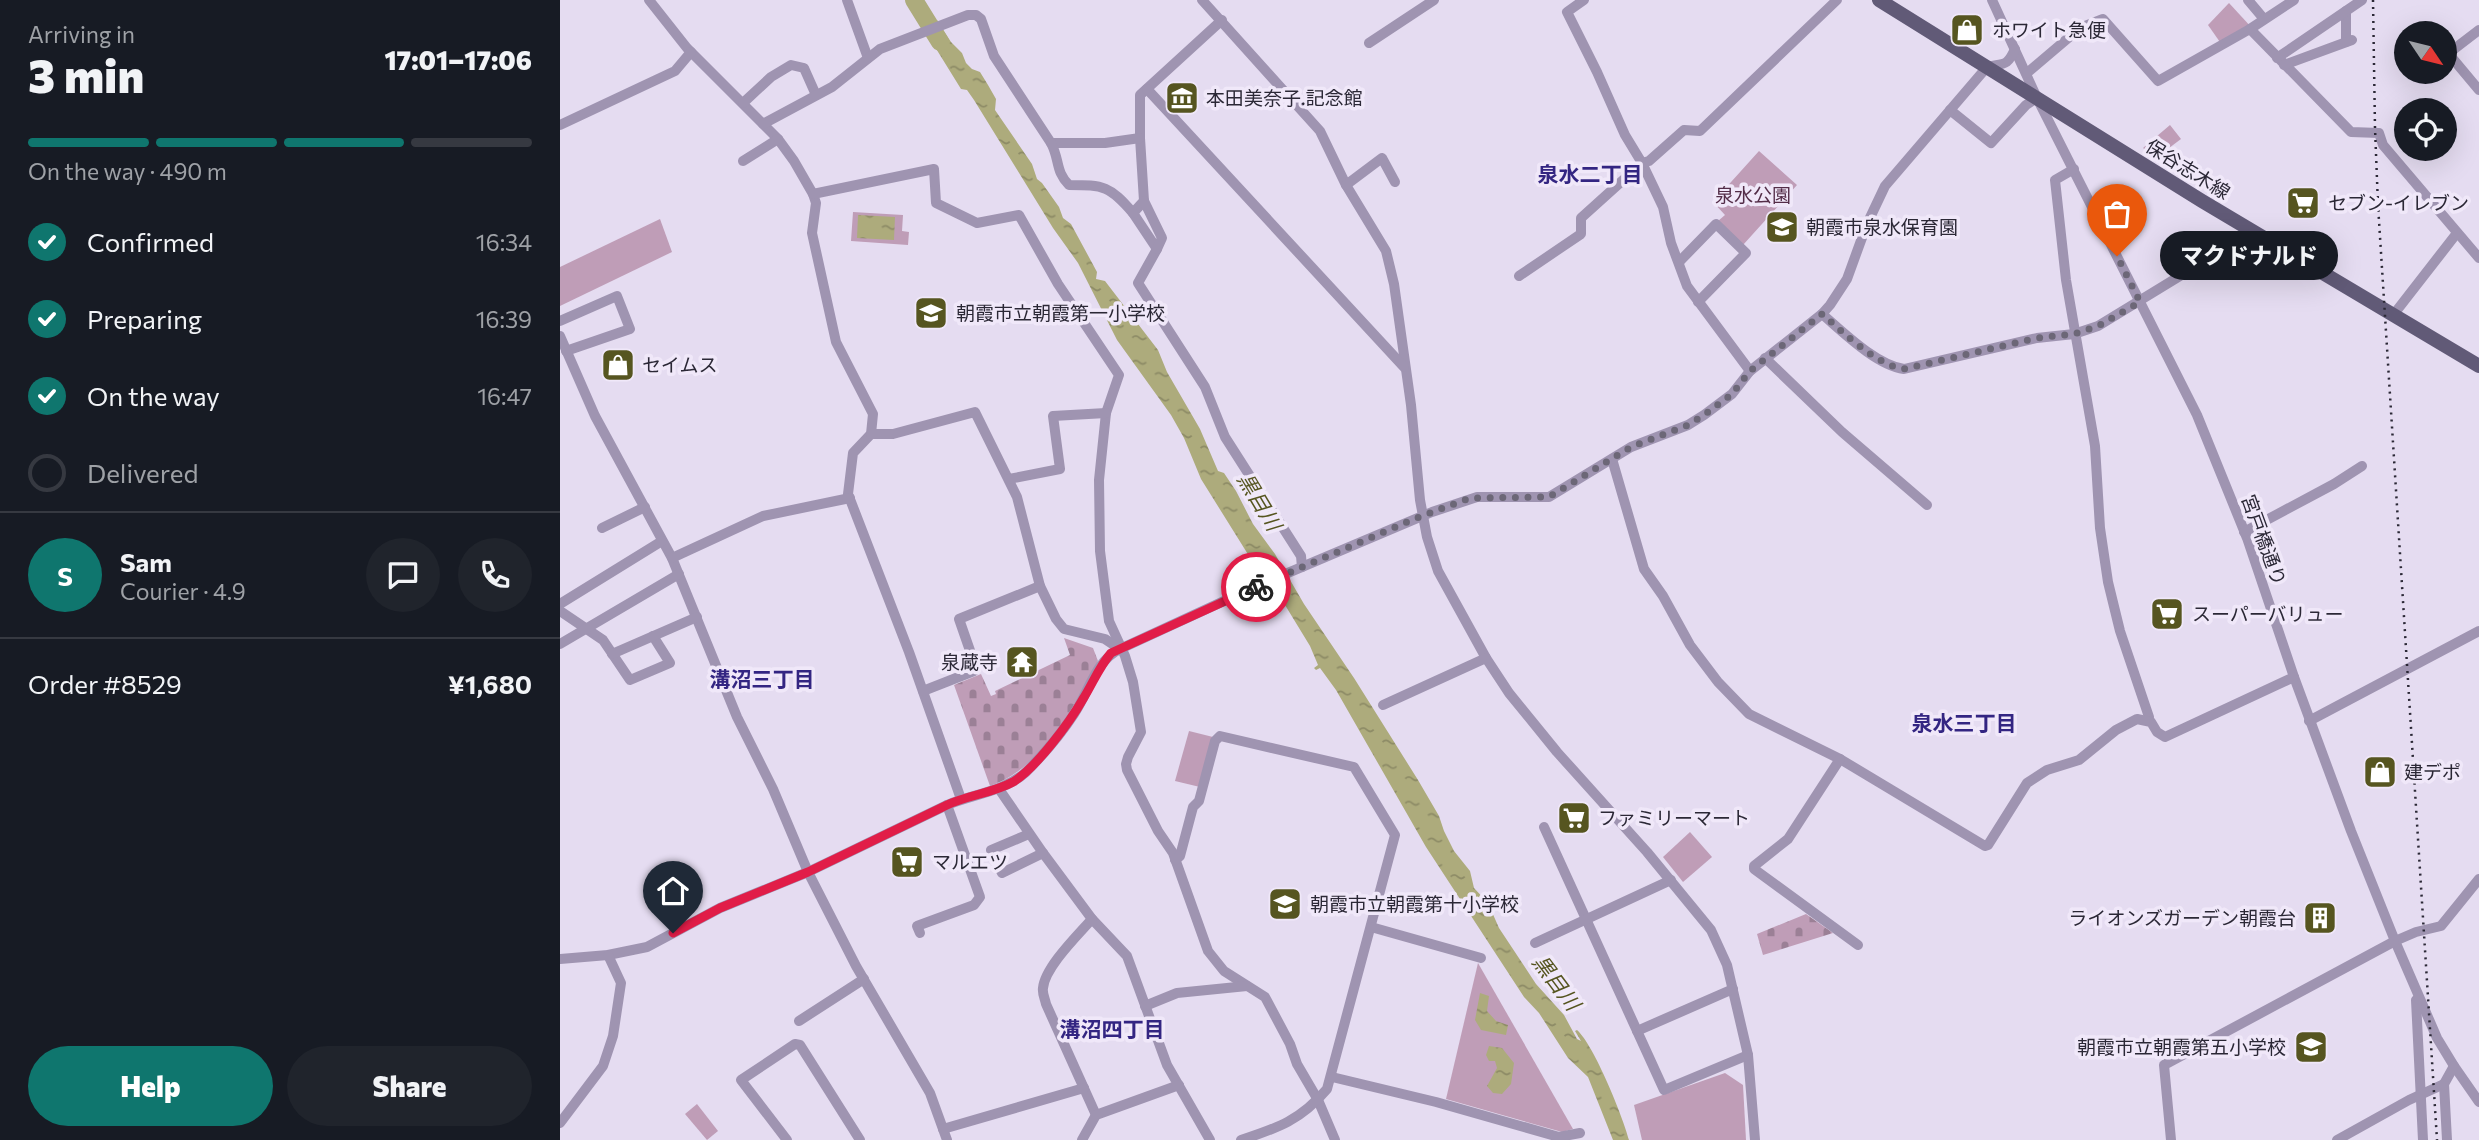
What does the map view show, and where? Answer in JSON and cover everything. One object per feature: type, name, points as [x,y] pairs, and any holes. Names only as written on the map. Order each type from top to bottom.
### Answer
[{"type":"main road","name":"保谷志木線","points":[[1879,0],[2252,232],[2479,366]]},
{"type":"street","points":[[649,0],[691,52],[778,139],[813,194],[816,203],[812,233],[836,342],[873,414],[871,434],[853,453],[849,498],[961,799]]},
{"type":"street","points":[[847,0],[868,58]]},
{"type":"street","points":[[1202,0],[1320,131],[1346,185],[1386,251],[1391,264],[1423,515],[1438,570],[1486,658],[1509,693],[1711,930],[1723,954],[1748,1055],[1755,1140]]},
{"type":"street","points":[[1369,43],[1434,0]]},
{"type":"street","points":[[1584,0],[1567,12],[1625,136],[1643,163],[1663,207],[1671,243],[1687,286],[1750,371]]},
{"type":"street","points":[[1519,276],[1581,234],[1581,218],[1684,130],[1700,131],[1837,0]]},
{"type":"street","name":"宮戸橋通り","points":[[1992,0],[2037,98],[2197,415],[2244,532],[2309,721],[2415,990],[2437,1038],[2479,1102]]},
{"type":"street","points":[[2026,73],[2080,27],[2103,19],[2158,81],[2250,29],[2294,0]]},
{"type":"street","points":[[2282,58],[2297,44],[2362,0]]},
{"type":"street","points":[[2250,2],[2267,17]]},
{"type":"street","points":[[2282,58],[2295,60],[2349,41],[2346,10]]},
{"type":"street","points":[[763,124],[847,76],[880,49],[954,19],[976,15],[981,19],[994,56],[1055,150],[1060,176],[1069,186],[1100,185],[1120,198],[1157,249]]},
{"type":"street","points":[[1222,20],[1140,95],[1144,201],[1162,238],[1138,283],[1205,387],[1226,437],[1301,556],[1302,567]]},
{"type":"street","points":[[2250,29],[2282,58],[2351,132],[2379,133],[2383,145],[2479,258]]},
{"type":"street","points":[[2457,47],[2479,31]]},
{"type":"street","points":[[560,959],[647,947],[720,908],[808,872],[947,805],[999,789],[1015,781],[1073,716],[1100,665],[1111,653],[1423,515],[1477,497],[1549,497],[1631,447],[1688,425],[1704,415],[1732,394],[1750,371],[1765,358],[1822,314],[1847,279],[1867,224],[1885,186],[1987,67],[2002,66],[2010,61],[2015,49]]},
{"type":"street","points":[[560,125],[675,71],[691,52]]},
{"type":"street","points":[[743,103],[771,77],[792,65],[804,68],[816,95]]},
{"type":"street","points":[[2457,67],[2479,90]]},
{"type":"street","points":[[1147,89],[1405,368]]},
{"type":"street","points":[[1950,110],[1991,143],[2026,105],[2037,98]]},
{"type":"street","points":[[1051,144],[1105,143],[1140,138]]},
{"type":"street","points":[[743,161],[778,139]]},
{"type":"street","points":[[1346,185],[1382,158],[1395,182]]},
{"type":"street","points":[[813,194],[934,169],[936,203],[977,223],[1019,215],[1058,284],[1119,375],[1106,413],[1099,480],[1100,551],[1108,621],[1125,656],[1133,682],[1141,732],[1128,757],[1127,770],[1175,860],[1208,951],[1224,971],[1265,997],[1290,1044],[1297,1064],[1318,1100],[1335,1140]]},
{"type":"street","points":[[2074,169],[2055,180],[2074,334],[2095,446],[2100,528],[2108,582],[2120,631],[2149,717],[2148,721]]},
{"type":"street","points":[[1133,213],[1144,201]]},
{"type":"street","points":[[1679,262],[1716,224],[1746,253],[1698,302]]},
{"type":"street","points":[[1822,314],[1863,349],[1897,368],[1904,369],[2037,338],[2074,334],[2098,326],[2252,232]]},
{"type":"street","points":[[2393,314],[2457,233]]},
{"type":"street","points":[[560,321],[617,296],[630,329],[566,351]]},
{"type":"street","points":[[560,336],[595,416],[672,558],[737,717],[773,789],[808,872],[864,979],[930,1093],[945,1135],[1084,1088]]},
{"type":"street","points":[[1765,358],[1842,432],[1927,505]]},
{"type":"street","points":[[871,434],[893,434],[975,412],[1017,497],[1040,586],[1056,618],[1065,629],[1105,639],[1120,649]]},
{"type":"street","points":[[1009,478],[1060,469],[1053,416],[1106,413]]},
{"type":"street","points":[[1612,459],[1644,569],[1663,596],[1690,645],[1718,682],[1756,720],[1840,759],[1985,846],[2026,783],[2047,770],[2079,760],[2116,730],[2137,719],[2148,721],[2165,737],[2294,677]]},
{"type":"street","points":[[2244,532],[2362,466]]},
{"type":"street","points":[[672,558],[763,516],[849,498]]},
{"type":"street","points":[[602,528],[645,506]]},
{"type":"street","points":[[560,604],[662,541]]},
{"type":"street","points":[[560,644],[679,574]]},
{"type":"street","points":[[923,691],[974,671],[975,665],[959,619],[1040,586]]},
{"type":"street","points":[[560,611],[603,640],[630,680],[670,663],[653,636]]},
{"type":"street","points":[[612,654],[697,617]]},
{"type":"street","points":[[2309,721],[2479,631]]},
{"type":"street","points":[[1383,705],[1486,658]]},
{"type":"street","points":[[1175,860],[1180,856],[1193,807],[1199,801],[1215,740],[1220,736],[1354,767],[1395,835],[1327,1089],[1307,1111],[1282,1126],[1241,1140]]},
{"type":"street","points":[[1840,759],[1788,839],[1754,866],[1754,869],[1858,945]]},
{"type":"street","points":[[999,789],[1092,919],[1127,956],[1167,1065],[1210,1140]]},
{"type":"street","points":[[920,933],[917,926],[974,905],[980,897],[947,805]]},
{"type":"street","points":[[1544,827],[1664,1090],[1748,1055]]},
{"type":"street","points":[[1029,834],[991,850],[1002,873],[1043,853]]},
{"type":"street","points":[[1535,943],[1671,880]]},
{"type":"street","points":[[2171,1140],[2164,1065],[2395,941],[2441,926],[2479,880]]},
{"type":"street","points":[[1092,919],[1059,958],[1042,990],[1096,1115]]},
{"type":"street","points":[[1371,927],[1481,958]]},
{"type":"street","points":[[560,1123],[603,1066],[613,1036],[621,984],[608,954]]},
{"type":"street","points":[[799,1021],[864,979]]},
{"type":"street","points":[[1146,1006],[1177,993],[1247,986]]},
{"type":"street","points":[[1637,1031],[1733,989]]},
{"type":"street","points":[[2415,990],[2423,1140]]},
{"type":"street","points":[[787,1140],[741,1080],[795,1044],[800,1045],[860,1140]]},
{"type":"street","points":[[2447,1140],[2444,1084],[2454,1066]]},
{"type":"street","points":[[1332,1077],[1436,1102],[1559,1137],[1580,1133]]},
{"type":"street","points":[[2337,1140],[2420,1094],[2444,1084]]},
{"type":"street","points":[[1082,1140],[1096,1115],[1179,1085]]},
{"type":"green space","points":[[2229,3],[2252,28],[2222,45],[2208,25]]},
{"type":"green space","points":[[2170,125],[2181,139],[2165,151],[2160,160],[2143,148]]},
{"type":"green space","name":"泉水公園","points":[[1759,151],[1797,185],[1743,245],[1718,221],[1725,215],[1713,202]]},
{"type":"green space","points":[[853,212],[903,215],[902,231],[909,232],[908,245],[851,241]]},
{"type":"green space","points":[[660,219],[672,252],[560,306],[560,267]]},
{"type":"green space","points":[[1064,638],[1093,648],[1098,661],[1067,716],[1040,751],[1008,778],[990,786],[954,685],[981,674],[991,696],[996,694],[995,691],[1070,655]]},
{"type":"green space","points":[[1189,731],[1213,737],[1200,787],[1175,781]]},
{"type":"green space","points":[[1690,832],[1712,857],[1683,882],[1663,857]]},
{"type":"green space","points":[[1806,914],[1833,933],[1763,955],[1757,934]]},
{"type":"green space","points":[[1478,963],[1573,1129],[1562,1132],[1446,1099]]},
{"type":"green space","points":[[1725,1073],[1743,1085],[1746,1140],[1642,1140],[1634,1105]]},
{"type":"green space","points":[[697,1104],[718,1131],[707,1140],[685,1114]]},
{"type":"water","points":[[937,20],[951,42],[962,53],[966,63],[980,72],[988,85],[996,99],[995,110],[1032,164],[1037,179],[1059,207],[1063,218],[1071,224],[1097,272],[1096,279],[1105,281],[1158,350],[1167,372],[1200,429],[1218,471],[1224,473],[1236,491],[1253,524],[1275,554],[1304,604],[1418,780],[1439,816],[1454,851],[1470,871],[1474,888],[1488,903],[1499,928],[1536,984],[1564,1015],[1577,1039],[1581,1041],[1575,1031],[1577,1030],[1584,1038],[1614,1099],[1629,1140],[1613,1140],[1588,1077],[1568,1058],[1539,1013],[1524,997],[1426,847],[1336,690],[1320,668],[1314,668],[1318,665],[1310,646],[1285,605],[1259,572],[1201,479],[1171,415],[1117,340],[1078,263],[1053,228],[974,100],[967,90],[961,89],[922,26]]},
{"type":"water","points":[[858,215],[895,217],[894,240],[857,238]]},
{"type":"water","points":[[1480,993],[1489,996],[1487,1011],[1496,1021],[1508,1025],[1506,1035],[1481,1030],[1475,1020]]},
{"type":"water","points":[[1489,1046],[1502,1048],[1514,1063],[1511,1084],[1502,1094],[1493,1093],[1487,1086],[1497,1068],[1495,1061],[1489,1061],[1486,1055]]},
{"type":"waterway","name":"黒目川","points":[[914,0],[940,42]]},
{"type":"railway","points":[[2373,0],[2378,205],[2437,1140]]},
{"type":"way so far","points":[[1256,587],[1414,519],[1470,498],[1549,497],[1631,447],[1688,425],[1725,401],[1750,371],[1822,314],[1863,349],[1897,368],[1904,369],[2037,338],[2074,334],[2098,326],[2140,302],[2117,256]]},
{"type":"place","name":"ホワイト急便","points":[[1967,30]]},
{"type":"place","name":"本田美奈子.記念館","points":[[1182,98]]},
{"type":"place","name":"セブン-イレブン","points":[[2303,203]]},
{"type":"place","name":"朝霞市泉水保育園","points":[[1782,227]]},
{"type":"place","name":"マクドナルド","points":[[2117,256]]},
{"type":"place","name":"朝霞市立朝霞第一小学校","points":[[931,313]]},
{"type":"place","name":"セイムス","points":[[618,365]]},
{"type":"place","name":"スーパーバリュー","points":[[2167,614]]},
{"type":"place","name":"泉蔵寺","points":[[1022,662]]},
{"type":"place","name":"建デポ","points":[[2380,772]]},
{"type":"place","name":"ファミリーマート","points":[[1574,818]]},
{"type":"place","name":"マルエツ","points":[[907,862]]},
{"type":"place","name":"朝霞市立朝霞第十小学校","points":[[1285,904]]},
{"type":"place","name":"ライオンズガーデン朝霞台","points":[[2320,918]]},
{"type":"place","name":"朝霞市立朝霞第五小学校","points":[[2311,1047]]},
{"type":"district","name":"泉水二丁目","points":[[1590,175]]},
{"type":"district","name":"溝沼三丁目","points":[[762,680]]},
{"type":"district","name":"泉水三丁目","points":[[1964,724]]},
{"type":"district","name":"溝沼四丁目","points":[[1112,1030]]},
{"type":"route","points":[[673,933],[720,908],[808,872],[967,796],[999,789],[1015,781],[1073,716],[1100,665],[1111,653],[1256,587]]}]
